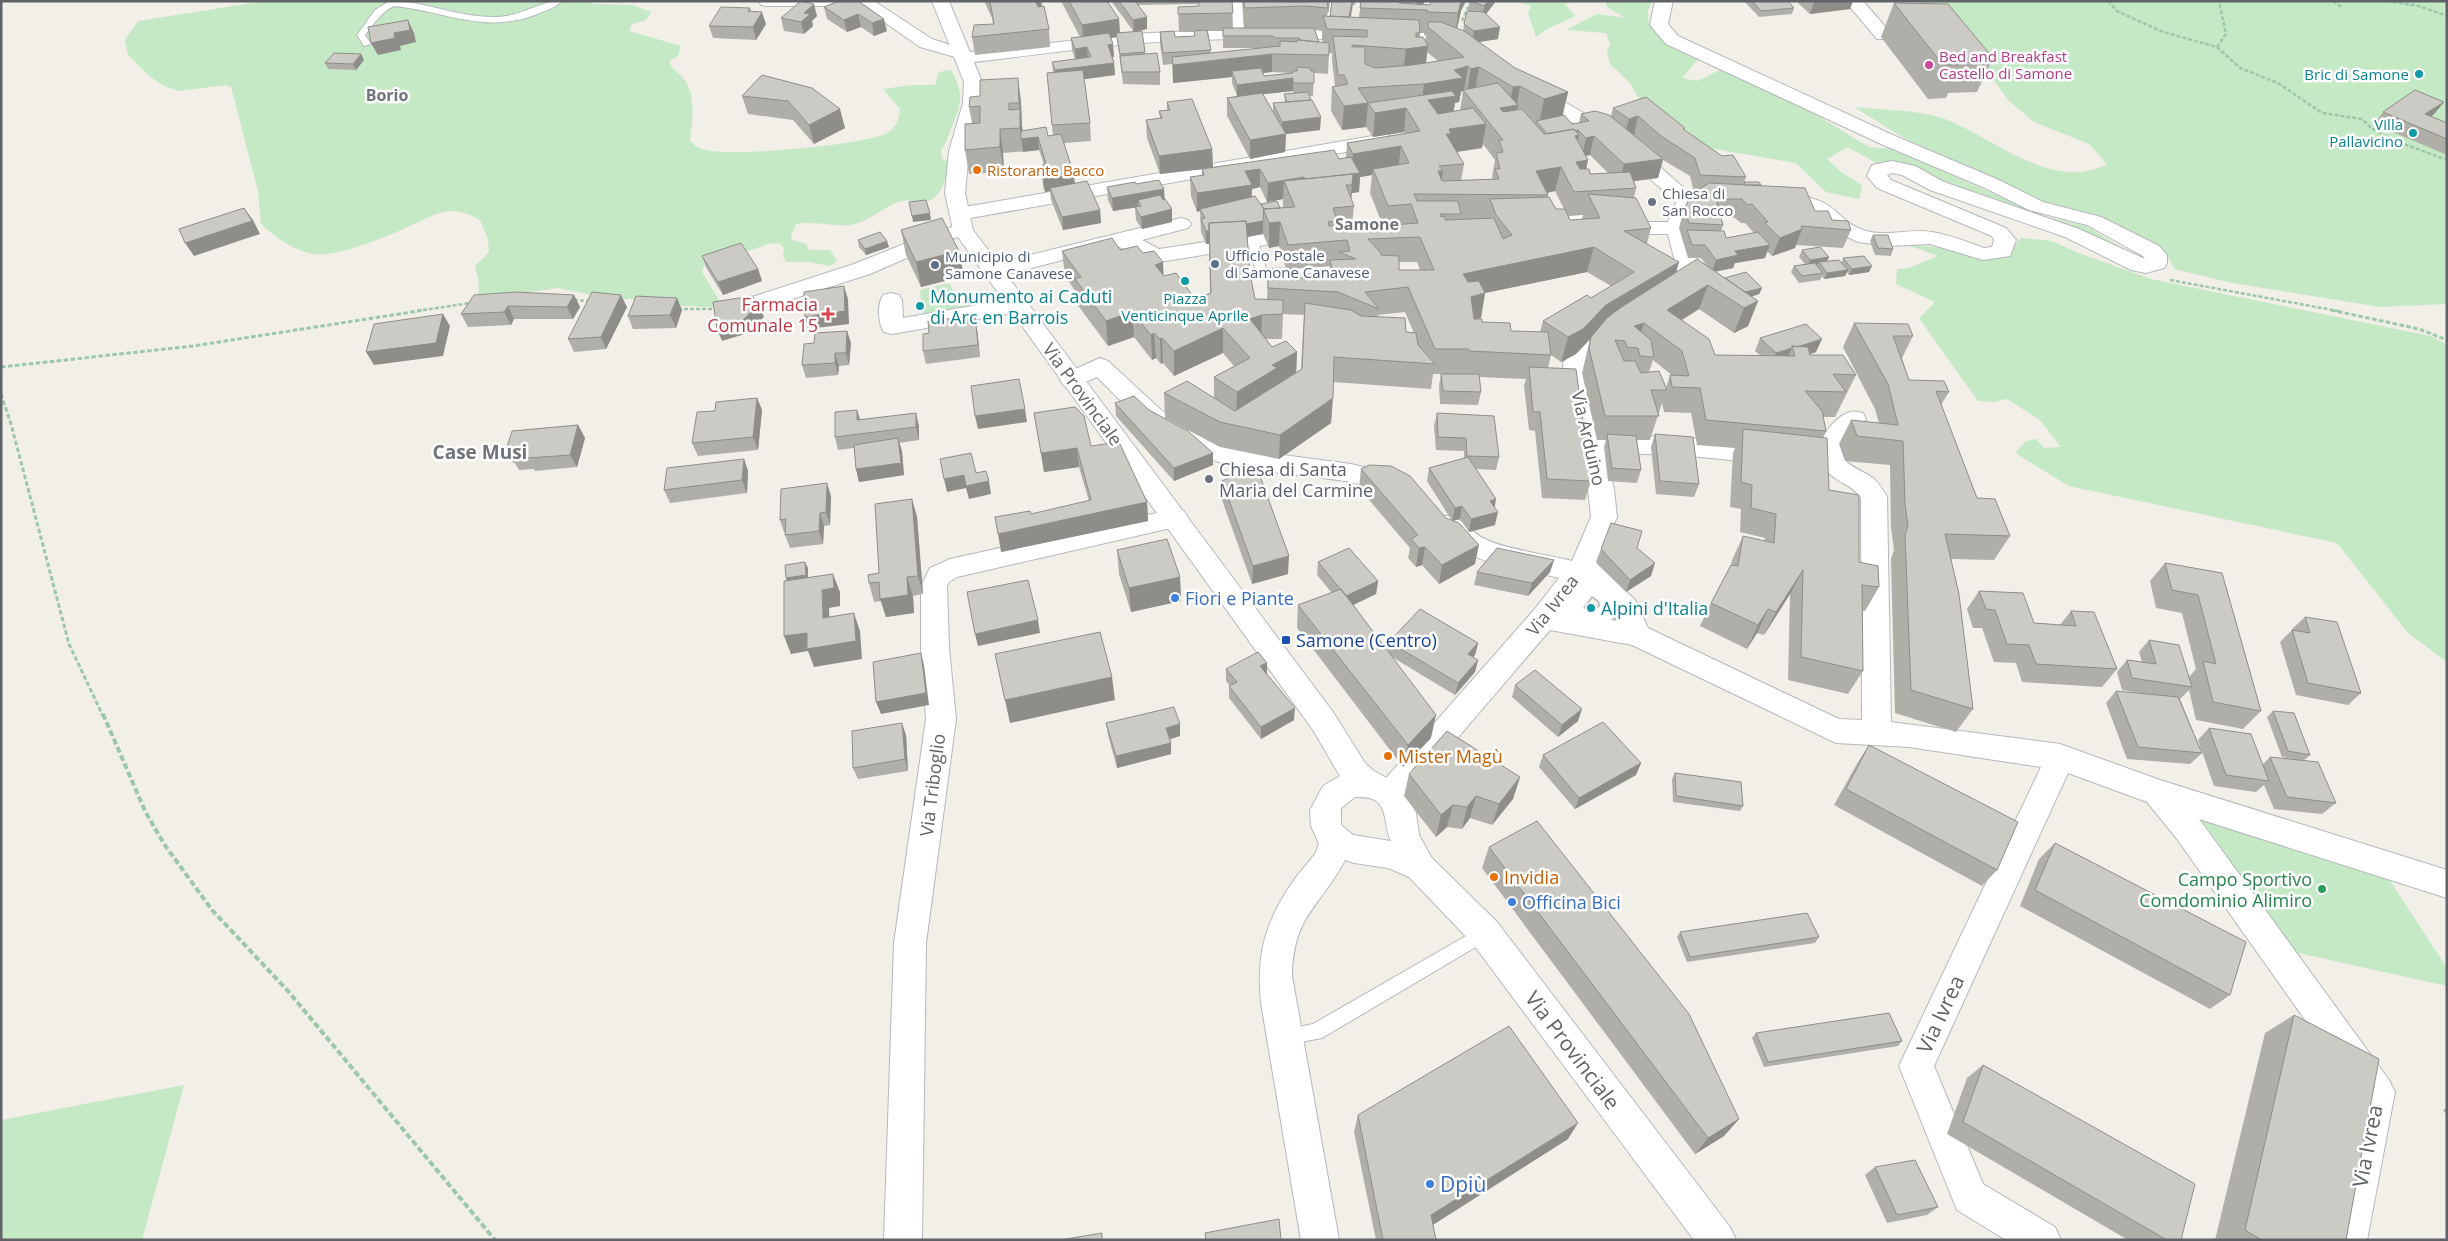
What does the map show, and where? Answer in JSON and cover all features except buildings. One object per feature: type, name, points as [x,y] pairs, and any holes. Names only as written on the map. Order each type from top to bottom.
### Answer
[{"type":"street","points":[[767,1],[844,1]]},
{"type":"street","points":[[862,1],[926,43],[964,56],[1125,32],[1237,34],[1363,33],[1459,39],[1476,50]]},
{"type":"street","name":"Via Provinciale","points":[[940,1],[949,28],[964,56],[973,82],[972,104],[958,151],[955,193],[962,222],[993,271],[1323,721],[1354,772],[1388,801],[1411,852],[1420,867],[1485,934],[1717,1240]]},
{"type":"street","points":[[1236,1],[1237,34]]},
{"type":"street","points":[[1327,34],[1330,1]]},
{"type":"street","points":[[1664,1],[1659,25],[1672,40],[1888,140],[1992,184],[2036,206],[2094,221],[2146,248],[2156,255],[2157,259],[2152,265],[2139,265],[2072,233],[1937,186],[1908,170],[1892,167],[1879,169],[1877,176],[1884,184],[1999,232],[2005,240],[2005,246],[2002,251],[1983,254],[1931,238],[1888,240],[1858,236],[1835,224],[1821,210],[1812,206],[1799,202],[1760,200]]},
{"type":"street","points":[[1853,1],[1883,35]]},
{"type":"street","points":[[1519,82],[1585,122],[1609,132],[1694,198],[1687,201],[1676,228],[1689,268],[1690,280],[1656,300]]},
{"type":"street","points":[[757,303],[862,268],[941,236],[962,222],[1401,137]]},
{"type":"street","points":[[1514,221],[1594,216],[1619,217],[1628,219],[1639,228],[1676,228]]},
{"type":"street","points":[[993,271],[1181,224]]},
{"type":"street","points":[[1113,241],[1134,242],[1148,254],[1159,256],[1259,240]]},
{"type":"street","points":[[891,300],[892,327],[1018,305]]},
{"type":"street","name":"Via Arduino","points":[[1585,575],[1604,517],[1601,489],[1576,380],[1574,363],[1600,334],[1632,315]]},
{"type":"street","points":[[1072,380],[1100,366],[1155,419],[1198,445],[1215,452],[1264,463],[1328,469],[1382,478],[1423,498],[1464,540],[1482,549],[1585,575]]},
{"type":"street","points":[[1813,459],[1831,444],[1837,434],[1854,419]]},
{"type":"street","points":[[1591,444],[1680,446],[1813,459],[1865,484],[1874,497],[1877,733]]},
{"type":"street","name":"Via Triboglio","points":[[903,1240],[910,943],[941,719],[935,648],[934,586],[939,575],[950,569],[1175,518]]},
{"type":"street","name":"Via Ivrea","points":[[1388,801],[1544,618],[1585,575],[1624,607],[1638,635]]},
{"type":"street","points":[[1544,618],[1638,635],[1836,731],[1909,735],[2060,757],[2158,793],[2447,884]]},
{"type":"street","name":"Via Provinciale","points":[[1341,752],[1344,780],[1339,790],[1331,797],[1325,807],[1324,818],[1327,830],[1347,852],[1404,859],[1420,867]]},
{"type":"street","name":"Via Ivrea","points":[[2042,1240],[1970,1197],[1916,1066],[2060,757]]},
{"type":"street","points":[[1320,1240],[1284,1038],[1275,971],[1284,930],[1304,893],[1347,852],[1383,848],[1398,833],[1388,801],[1349,785],[1339,790]]},
{"type":"street","name":"Via Ivrea","points":[[2158,793],[2188,829],[2377,1092],[2348,1240]]},
{"type":"lane","points":[[367,44],[362,36],[378,12],[384,6],[394,3],[453,16],[497,21],[512,20],[530,15],[558,1]]},
{"type":"lane","points":[[1259,240],[1260,273],[1339,269]]},
{"type":"lane","points":[[1284,1038],[1316,1032],[1485,934]]},
{"type":"path","points":[[2108,1],[2117,11],[2163,32],[2217,47],[2240,68],[2278,83],[2322,113],[2362,120],[2371,128],[2393,140],[2446,160]]},
{"type":"path","points":[[2217,47],[2226,34],[2219,1]]},
{"type":"path","points":[[2333,1],[2344,8]]},
{"type":"path","points":[[2387,1],[2419,6],[2447,16]]},
{"type":"path","points":[[2164,279],[2352,314],[2419,329],[2447,340]]},
{"type":"path","points":[[570,299],[598,302]]},
{"type":"path","points":[[1,371],[2,367],[193,346],[475,303]]},
{"type":"path","points":[[672,308],[710,310],[757,303]]},
{"type":"path","points":[[1,394],[11,424],[69,644],[121,753],[144,811],[164,844],[212,910],[288,991],[495,1240]]},
{"type":"green space","points":[[265,1],[593,1],[593,4],[633,5],[651,12],[646,20],[632,24],[629,31],[681,46],[678,56],[669,61],[672,68],[686,82],[691,96],[692,126],[690,141],[698,147],[712,151],[734,152],[792,149],[850,142],[885,134],[892,130],[896,124],[900,109],[883,89],[912,85],[935,85],[939,72],[951,70],[958,86],[960,100],[947,140],[941,150],[942,159],[949,162],[947,175],[938,194],[928,201],[908,200],[894,203],[856,224],[796,224],[791,235],[792,240],[806,244],[809,250],[830,250],[837,261],[830,266],[809,262],[786,262],[783,256],[784,248],[779,243],[768,244],[704,266],[702,272],[722,305],[710,307],[638,304],[633,299],[605,298],[558,288],[478,299],[479,283],[475,266],[489,252],[488,239],[480,220],[460,212],[438,213],[378,240],[335,253],[313,254],[292,246],[279,239],[261,224],[258,191],[231,87],[226,85],[179,91],[164,86],[149,76],[128,55],[125,40],[138,21]]},
{"type":"green space","points":[[1521,1],[1576,1],[1565,4],[1575,16],[1547,29],[1536,37],[1528,13],[1531,6],[1521,3]]},
{"type":"green space","points":[[1605,1],[1652,1],[1648,11],[1649,26],[1666,43],[1700,57],[1682,78],[1697,81],[1720,70],[1795,102],[1869,147],[1893,149],[2043,216],[2086,226],[2127,251],[2117,251],[1932,180],[1904,165],[1877,163],[1847,147],[1827,159],[1841,172],[1862,185],[1859,199],[1826,192],[1796,163],[1709,148],[1642,104],[1630,83],[1610,64],[1607,51],[1610,44],[1606,33],[1566,30],[1597,14],[1625,18],[1607,7]]},
{"type":"green space","points":[[1918,1],[2447,1],[2447,304],[2380,307],[2232,283],[2174,269],[2166,252],[2096,215],[2046,203],[1904,138],[1854,107],[1936,116],[1963,127],[2023,159],[2044,167],[2066,172],[2086,171],[2107,164],[2089,144],[2034,122],[2008,100],[1987,70],[1941,33]]},
{"type":"green space","points":[[2021,238],[2052,241],[2076,252],[2151,279],[2430,336],[2447,344],[2447,662],[2408,633],[2337,543],[2069,486],[2015,453],[2026,441],[2036,439],[2044,448],[2061,447],[2040,420],[2007,399],[1993,402],[1978,401],[1919,318],[1935,302],[1896,284],[1897,269],[1909,268],[1938,256],[1905,244],[1945,248],[1987,260],[2007,255]]},
{"type":"green space","points":[[950,284],[957,299],[969,300],[984,295],[994,307],[923,317],[920,290]]},
{"type":"green space","name":"Campo Sportivo Comdominio Alimiro","points":[[2196,812],[2387,876],[2447,968],[2447,986],[2294,952]]},
{"type":"green space","points":[[184,1085],[142,1240],[1,1240],[1,1120]]},
{"type":"place","name":"Bed and Breakfast Castello di Samone","points":[[1929,65]]},
{"type":"place","name":"Bric di Samone","points":[[2419,74]]},
{"type":"place","name":"Villa Pallavicino","points":[[2413,133]]},
{"type":"place","name":"Ristorante Bacco","points":[[977,170]]},
{"type":"place","name":"Chiesa di San Rocco","points":[[1652,202]]},
{"type":"place","name":"Ufficio Postale di Samone Canavese","points":[[1215,264]]},
{"type":"place","name":"Municipio di Samone Canavese","points":[[935,265]]},
{"type":"place","name":"Piazza Venticinque Aprile","points":[[1185,281]]},
{"type":"place","name":"Monumento ai Caduti di Arc en Barrois","points":[[920,306]]},
{"type":"place","name":"Farmacia Comunale 15","points":[[828,314]]},
{"type":"place","name":"Chiesa di Santa Maria del Carmine","points":[[1209,479]]},
{"type":"place","name":"Fiori e Piante","points":[[1175,598]]},
{"type":"place","name":"Alpini d'Italia","points":[[1591,608]]},
{"type":"place","name":"Samone (Centro)","points":[[1286,640]]},
{"type":"place","name":"Mister Magù","points":[[1388,756]]},
{"type":"place","name":"Invidia","points":[[1494,877]]},
{"type":"place","name":"Campo Sportivo Comdominio Alimiro","points":[[2322,889]]},
{"type":"place","name":"Officina Bici","points":[[1512,902]]},
{"type":"place","name":"Dpiù","points":[[1430,1184]]},
{"type":"district","name":"Borio","points":[[387,95]]},
{"type":"district","name":"Samone","points":[[1367,224]]},
{"type":"district","name":"Case Musi","points":[[480,452]]}]
